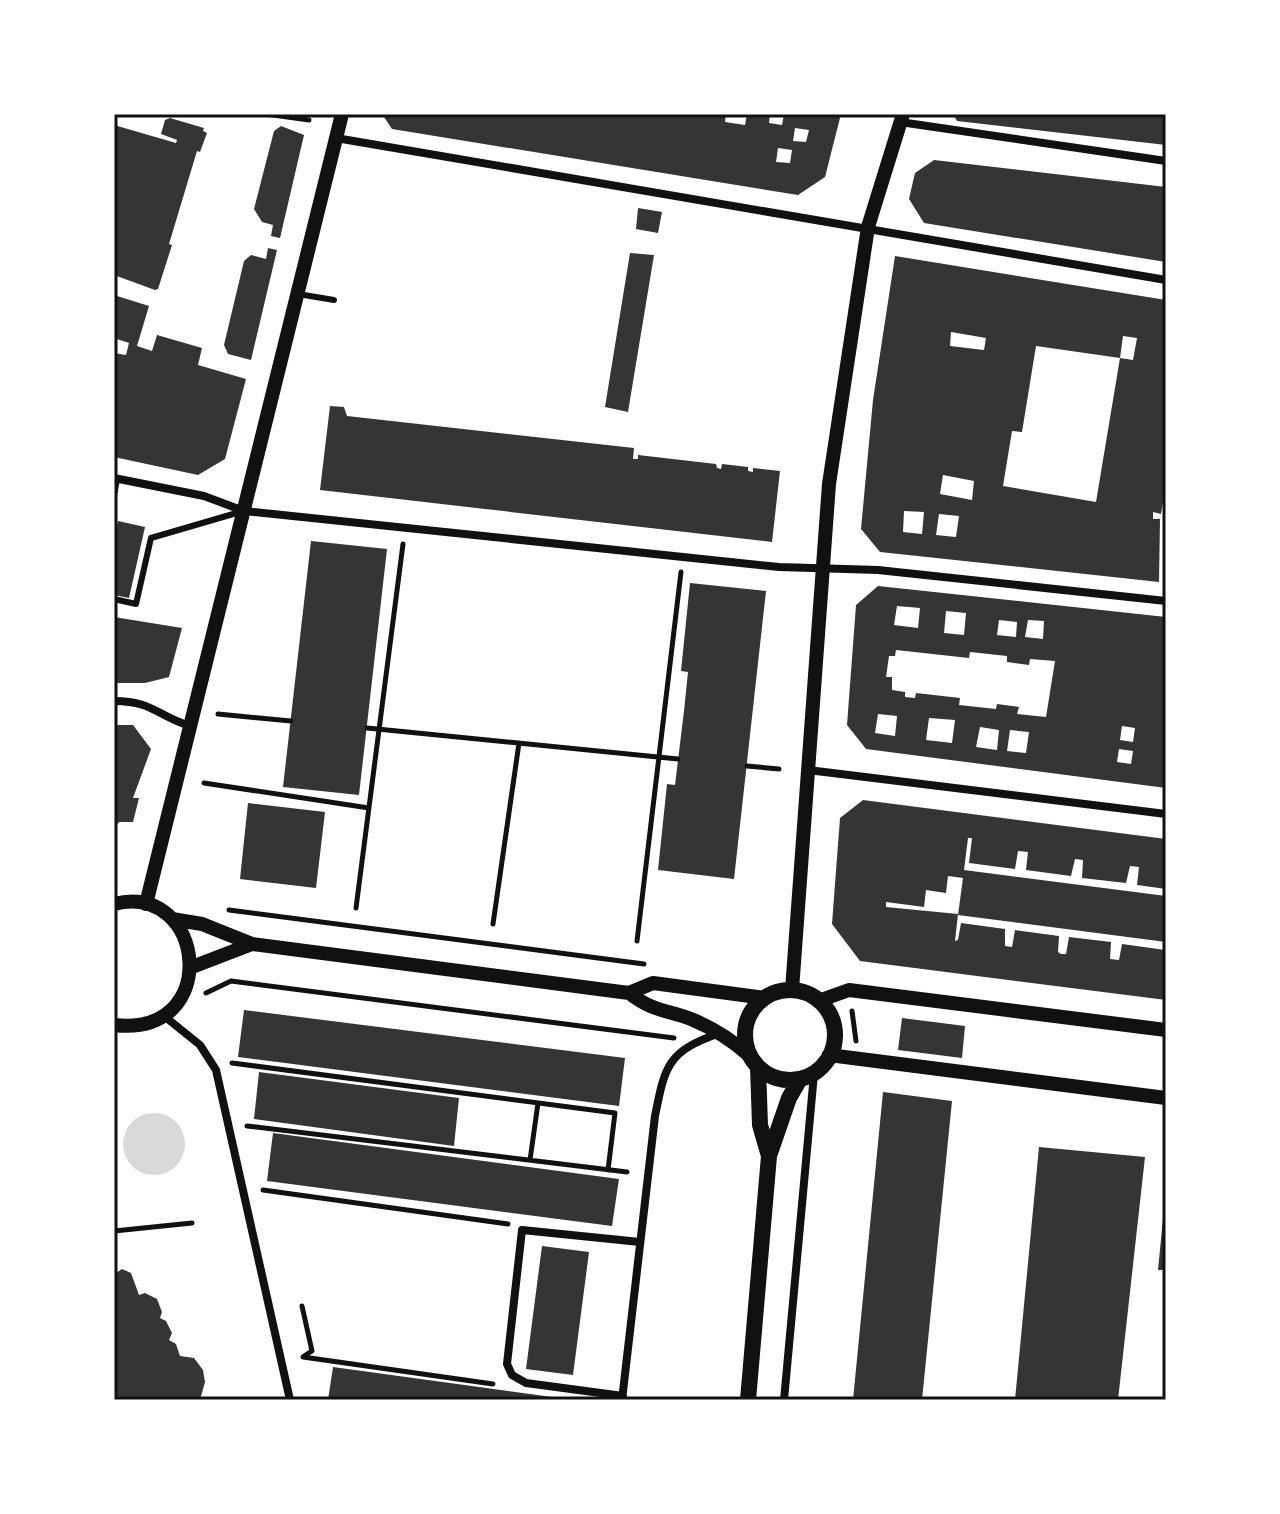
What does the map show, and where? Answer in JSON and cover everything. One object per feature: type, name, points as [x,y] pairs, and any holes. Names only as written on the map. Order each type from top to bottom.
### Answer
[{"type":"main road","points":[[748,1400],[769,1156],[789,1098],[829,1055],[834,1031],[833,1019],[821,1000],[792,990],[765,998],[757,1005],[747,1028],[745,1043],[754,1061],[760,1125],[769,1156]]},
{"type":"main road","points":[[754,1061],[781,1079],[807,1076]]},
{"type":"street","points":[[146,904],[342,114]]},
{"type":"street","points":[[792,990],[829,484],[868,227],[901,118],[1166,161]]},
{"type":"street","points":[[336,138],[1166,280]]},
{"type":"street","points":[[116,478],[204,496],[244,511],[683,557],[823,569],[878,570],[1166,601]]},
{"type":"street","points":[[114,701],[138,701],[153,706],[169,719],[191,726]]},
{"type":"street","points":[[808,770],[1166,814]]},
{"type":"street","points":[[114,904],[146,904],[172,919],[202,924],[252,944],[629,993],[653,983],[765,998]]},
{"type":"street","points":[[114,1026],[133,1026],[164,1016],[188,986],[192,967],[189,945],[172,919]]},
{"type":"street","points":[[192,967],[252,944]]},
{"type":"street","points":[[821,1000],[849,990],[1166,1030]]},
{"type":"street","points":[[629,993],[648,1008],[691,1019],[720,1033],[754,1061]]},
{"type":"street","points":[[164,1016],[200,1045],[216,1070],[290,1400]]},
{"type":"street","points":[[640,1242],[522,1230],[507,1364],[512,1375],[526,1383],[623,1398],[655,1116],[664,1071],[676,1054],[691,1043],[720,1033]]},
{"type":"street","points":[[829,1055],[1166,1098]]},
{"type":"street","points":[[784,1400],[807,1076]]},
{"type":"lane","points":[[298,294],[334,300]]},
{"type":"lane","points":[[114,496],[116,478]]},
{"type":"lane","points":[[114,599],[136,604],[151,538],[244,511]]},
{"type":"path","points":[[266,114],[309,120]]},
{"type":"path","points":[[356,908],[405,528]]},
{"type":"path","points":[[637,941],[683,557]]},
{"type":"path","points":[[218,714],[291,721]]},
{"type":"path","points":[[367,728],[678,759]]},
{"type":"path","points":[[493,924],[519,743]]},
{"type":"path","points":[[747,766],[779,769]]},
{"type":"path","points":[[204,783],[369,808]]},
{"type":"path","points":[[215,909],[649,964]]},
{"type":"path","points":[[196,1001],[222,983],[231,981],[691,1043]]},
{"type":"path","points":[[842,992],[855,1025],[852,1059]]},
{"type":"path","points":[[232,1063],[615,1113],[608,1170]]},
{"type":"path","points":[[530,1160],[538,1103]]},
{"type":"path","points":[[247,1126],[627,1172]]},
{"type":"path","points":[[263,1190],[513,1225]]},
{"type":"path","points":[[114,1231],[192,1223]]},
{"type":"path","points":[[302,1306],[312,1351],[303,1357],[493,1384]]},
{"type":"shaded area","points":[[154,1113],[166,1115],[176,1122],[183,1132],[183,1156],[176,1166],[166,1173],[154,1175],[142,1173],[132,1166],[125,1156],[123,1144],[125,1132],[132,1122],[142,1115]]},
{"type":"building","points":[[382,114],[726,114],[725,122],[745,125],[747,114],[770,114],[769,123],[782,125],[784,114],[841,114],[825,177],[798,195],[392,129]],"holes":[[[795,128],[809,130],[806,142],[793,141]],[[778,148],[792,150],[790,163],[776,162]]]},
{"type":"building","points":[[953,114],[1166,114],[1166,145],[957,121]]},
{"type":"building","points":[[170,118],[204,128],[203,131],[207,133],[200,152],[197,151],[169,244],[172,245],[158,289],[155,290],[114,275],[114,125],[176,143],[177,140],[161,134],[165,120]]},
{"type":"building","points":[[281,126],[304,135],[280,238],[271,236],[273,225],[262,222],[254,209],[274,131]]},
{"type":"building","points":[[934,160],[1166,187],[1166,262],[924,223],[909,199],[915,173]]},
{"type":"building","points":[[638,208],[662,212],[658,233],[636,229]]},
{"type":"building","points":[[268,248],[277,250],[251,360],[228,354],[224,345],[244,261],[251,255],[266,259]]},
{"type":"building","points":[[630,253],[654,255],[628,412],[605,407]]},
{"type":"building","points":[[895,256],[1166,300],[1166,483],[1161,514],[1153,512],[1153,519],[1160,519],[1159,582],[880,552],[861,529],[873,400]],"holes":[[[951,332],[986,338],[984,350],[950,346]],[[1123,336],[1137,338],[1133,360],[1120,358]],[[1036,346],[1120,358],[1096,502],[1003,486],[1012,431],[1022,432]],[[943,475],[974,481],[972,500],[940,494]],[[904,511],[924,512],[922,534],[903,532]],[[939,514],[959,516],[956,537],[936,535]]]},
{"type":"building","points":[[114,295],[149,306],[137,346],[152,351],[157,335],[202,348],[198,365],[246,379],[225,459],[198,475],[114,457],[114,353],[126,355],[129,343],[114,338]]},
{"type":"building","points":[[330,406],[344,407],[347,416],[634,448],[633,459],[638,459],[638,455],[716,464],[721,469],[722,464],[748,467],[748,471],[753,472],[753,468],[780,471],[772,542],[320,490]]},
{"type":"building","points":[[118,521],[145,527],[129,598],[114,595],[114,539]]},
{"type":"building","points":[[311,541],[387,549],[359,795],[283,787]]},
{"type":"building","points":[[690,583],[766,591],[734,879],[658,870],[667,784],[675,785],[684,711],[688,672],[681,671]]},
{"type":"building","points":[[878,586],[1166,617],[1166,788],[866,749],[847,725],[856,605]],"holes":[[[897,606],[920,608],[918,628],[894,625]],[[946,611],[966,613],[964,635],[944,633]],[[999,620],[1017,622],[1016,637],[997,635]],[[1028,620],[1044,621],[1043,639],[1025,637]],[[896,650],[969,658],[970,652],[1007,656],[1007,662],[1029,665],[1030,659],[1055,661],[1046,717],[1017,714],[1019,707],[997,704],[996,709],[959,705],[960,698],[916,693],[915,698],[905,697],[905,692],[892,690],[892,677],[886,677],[889,656],[895,656]],[[878,714],[897,716],[895,736],[875,733]],[[929,718],[955,720],[952,743],[926,740]],[[1122,726],[1135,728],[1133,742],[1120,740]],[[980,727],[999,730],[997,750],[976,747]],[[1010,730],[1029,732],[1026,753],[1007,751]],[[1119,749],[1133,751],[1131,764],[1117,762]]]},
{"type":"building","points":[[114,617],[182,628],[169,677],[145,683],[114,683]]},
{"type":"building","points":[[114,725],[133,725],[151,749],[133,798],[139,798],[133,822],[119,822],[114,828]]},
{"type":"building","points":[[863,800],[1166,839],[1166,889],[1137,885],[1139,867],[1130,866],[1126,883],[1082,878],[1083,860],[1075,859],[1071,876],[1026,870],[1028,852],[1018,851],[1015,869],[969,863],[972,838],[968,838],[964,870],[1166,896],[1166,942],[958,915],[963,878],[948,876],[946,893],[926,890],[924,907],[886,902],[886,907],[958,914],[955,941],[958,940],[961,923],[1005,929],[1005,946],[1012,947],[1015,930],[1059,936],[1058,952],[1061,954],[1066,954],[1069,937],[1111,942],[1110,959],[1119,960],[1122,944],[1165,950],[1166,1000],[860,961],[832,924],[840,818]]},
{"type":"building","points":[[248,803],[325,812],[316,888],[240,879]]},
{"type":"building","points":[[244,1010],[625,1058],[619,1106],[238,1057]]},
{"type":"building","points":[[902,1018],[965,1026],[962,1058],[898,1050]]},
{"type":"building","points":[[259,1072],[459,1098],[454,1146],[254,1119]]},
{"type":"building","points":[[883,1092],[952,1101],[922,1400],[853,1400]]},
{"type":"building","points":[[273,1133],[619,1179],[612,1226],[267,1181]]},
{"type":"building","points":[[1039,1147],[1145,1157],[1118,1400],[1015,1400]]},
{"type":"building","points":[[1164,1208],[1166,1270],[1158,1270]]},
{"type":"building","points":[[542,1246],[589,1252],[573,1375],[526,1369]]},
{"type":"building","points":[[114,1269],[116,1273],[122,1269],[131,1273],[139,1295],[145,1293],[157,1299],[162,1312],[160,1318],[166,1321],[172,1333],[169,1340],[176,1344],[180,1356],[194,1358],[203,1370],[205,1382],[200,1400],[114,1400]]},
{"type":"building","points":[[333,1367],[552,1397],[559,1400],[328,1400]]}]
